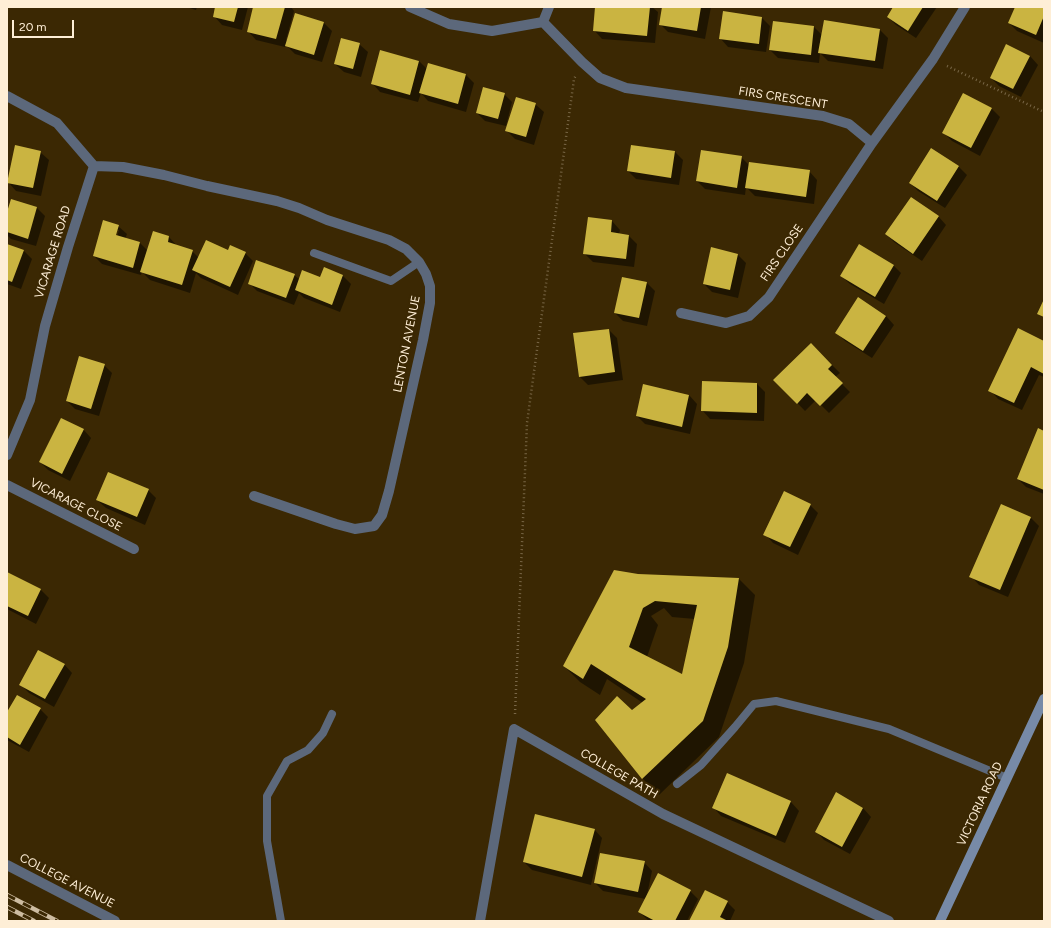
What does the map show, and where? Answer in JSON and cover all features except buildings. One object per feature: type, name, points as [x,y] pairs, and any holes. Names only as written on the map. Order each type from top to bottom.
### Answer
[{"type":"street","points":[[410,7],[449,24],[492,31],[542,22],[548,7]]},
{"type":"street","points":[[872,143],[933,59],[966,7]]},
{"type":"street","name":"FIRS CRESCENT","points":[[542,22],[600,78],[626,88],[823,116],[849,124],[872,143]]},
{"type":"street","points":[[7,96],[57,123],[94,166]]},
{"type":"street","name":"FIRS CLOSE","points":[[681,313],[726,323],[749,316],[769,297],[872,143]]},
{"type":"street","name":"LENTON AVENUE","points":[[94,166],[123,167],[277,201],[299,208],[333,222],[389,240],[406,249],[419,262],[426,274],[430,286],[430,303],[423,340],[382,515],[374,526],[355,529],[254,496]]},
{"type":"street","name":"VICARAGE ROAD","points":[[7,454],[30,400],[45,326],[94,166]]},
{"type":"street","name":"VICARAGE CLOSE","points":[[7,485],[134,549]]},
{"type":"street","name":"VICTORIA ROAD","points":[[940,921],[1044,698]]},
{"type":"street","points":[[480,921],[514,729]]},
{"type":"street","name":"COLLEGE PATH","points":[[514,729],[663,814],[889,921]]},
{"type":"street","name":"COLLEGE AVENUE","points":[[7,865],[115,921]]},
{"type":"lane","points":[[314,253],[391,281],[419,262]]},
{"type":"lane","points":[[678,784],[701,765],[754,704],[776,701],[889,729],[1007,778]]},
{"type":"lane","points":[[281,921],[267,841],[267,796],[287,761],[308,750],[322,733],[332,714]]},
{"type":"path","points":[[933,59],[1044,112]]},
{"type":"path","points":[[514,729],[527,423],[574,79],[582,62]]},
{"type":"railway","points":[[7,895],[57,921]]},
{"type":"railway","points":[[7,907],[34,921]]}]
